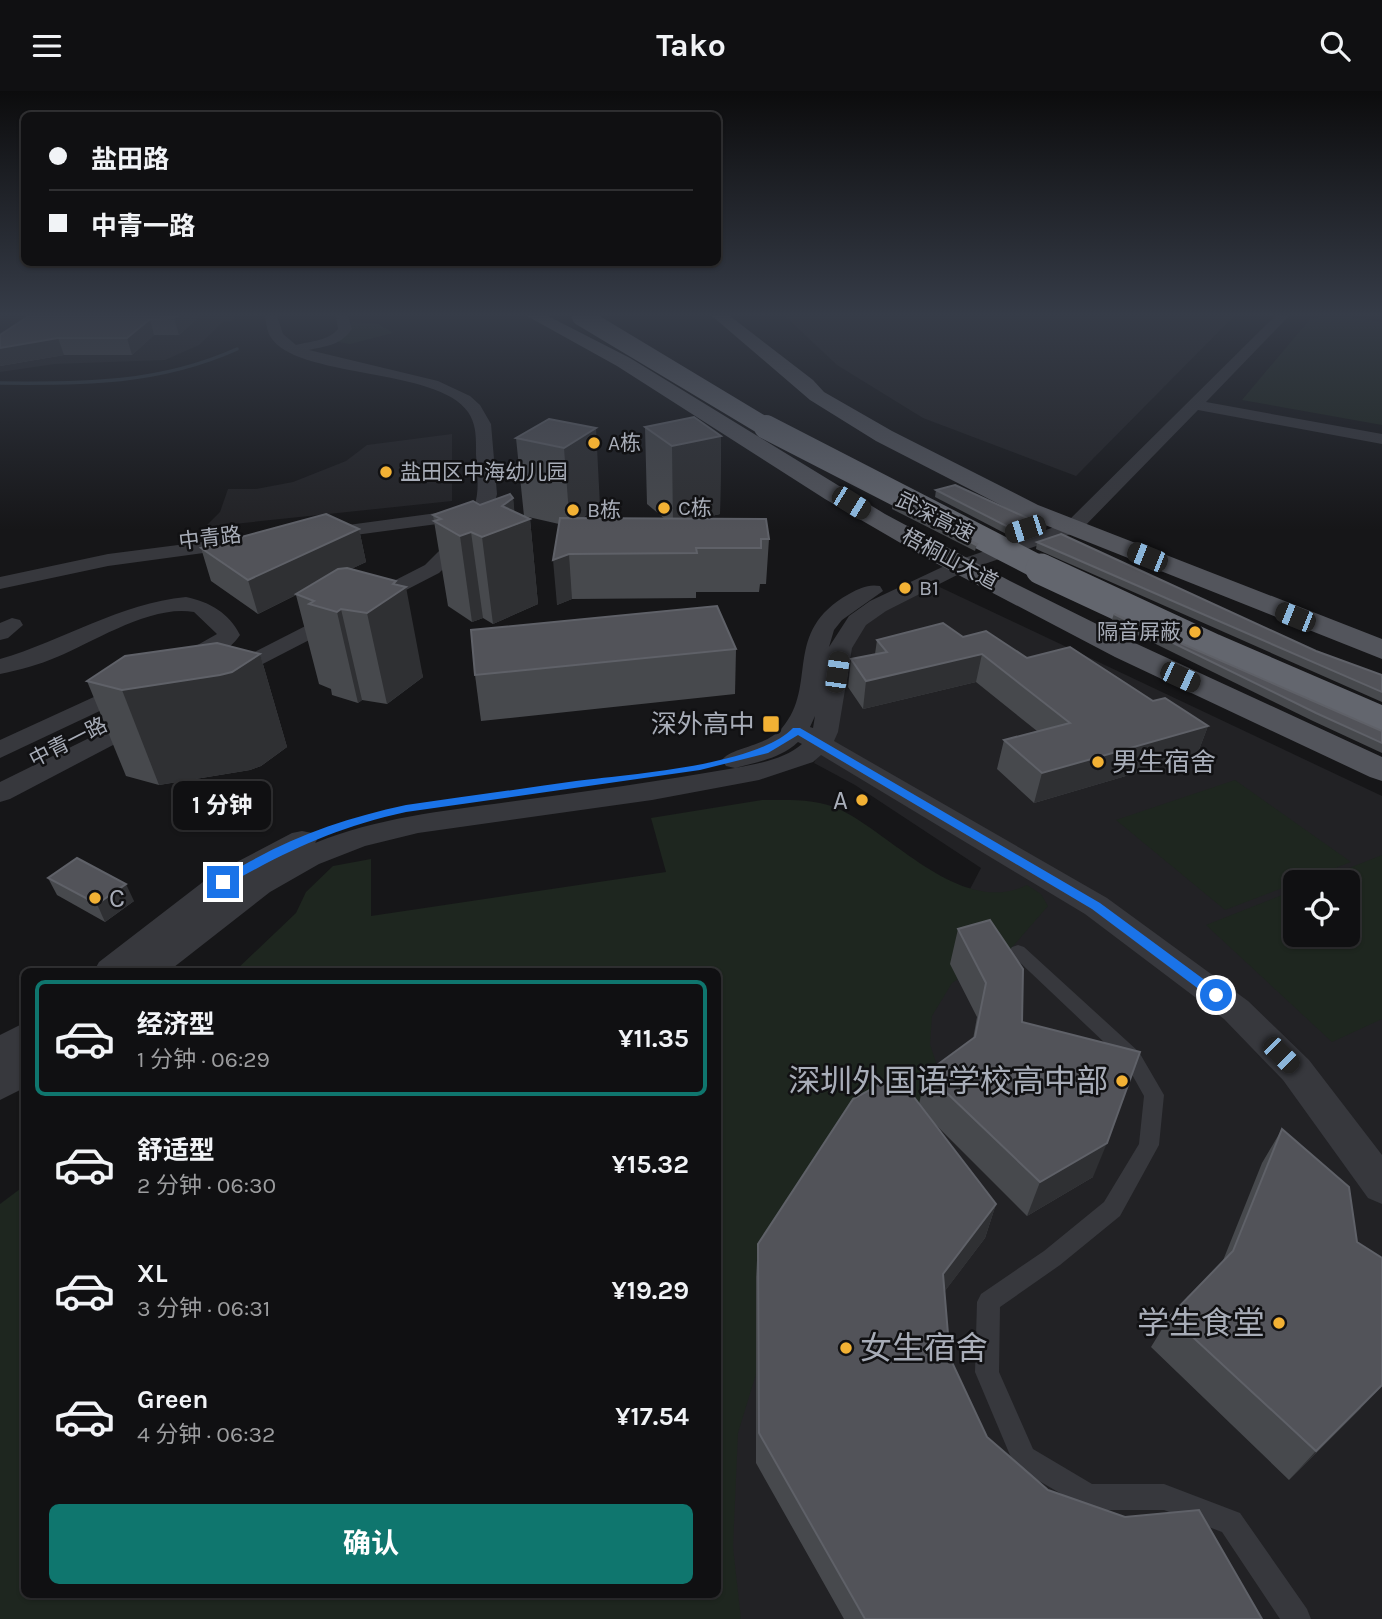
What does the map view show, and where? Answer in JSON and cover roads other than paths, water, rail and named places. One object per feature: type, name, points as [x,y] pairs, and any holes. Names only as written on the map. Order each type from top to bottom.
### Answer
[{"type":"highway","name":"武深高速","points":[[697,387],[774,431],[1027,563],[1174,635],[1382,722]]},
{"type":"highway","name":"武深高速","points":[[738,387],[780,412],[1069,540]]},
{"type":"highway","points":[[1141,589],[1191,612]]},
{"type":"main road","name":"梧桐山大道","points":[[663,387],[874,518],[951,561],[1114,646],[1382,770]]},
{"type":"main road","points":[[809,387],[817,396],[884,436],[1030,510],[1069,540],[1382,650]]},
{"type":"street","points":[[415,387],[453,406],[463,420]]},
{"type":"street","points":[[202,689],[421,576],[454,550],[469,508],[488,485],[484,433],[480,418],[464,399],[440,387]]},
{"type":"street","points":[[150,968],[206,922],[293,865],[332,847],[375,833],[418,824],[652,791],[759,772],[804,756],[808,736],[807,705],[819,639],[825,625],[839,611],[858,598],[951,561],[1069,540],[1213,387]]},
{"type":"street","points":[[1196,405],[1382,439]]},
{"type":"street","points":[[358,529],[469,508]]},
{"type":"street","points":[[419,552],[392,530],[293,533],[469,508]]},
{"type":"street","name":"中青一路","points":[[0,793],[164,687],[419,552],[435,547],[469,508]]},
{"type":"street","name":"中青路","points":[[0,574],[103,552],[266,536],[118,558],[0,583]]},
{"type":"street","points":[[0,598],[88,574],[113,571],[132,574]]},
{"type":"street","points":[[0,667],[58,649],[143,611],[173,605],[201,607],[225,627],[228,637],[164,687],[40,731],[0,750]]},
{"type":"street","points":[[191,634],[216,646]]},
{"type":"street","points":[[40,731],[73,747]]},
{"type":"street","points":[[115,968],[223,882],[276,852],[330,828],[406,809],[700,767],[764,751],[789,738],[808,736],[1096,906],[1236,1010],[1296,1070],[1382,1186]]},
{"type":"street","name":"中青一路","points":[[0,777],[73,747]]},
{"type":"street","points":[[0,1053],[21,1039]]},
{"type":"street","points":[[0,1084],[21,1071]]},
{"type":"lane","points":[[1018,951],[1132,1058],[1154,1095],[1149,1145],[1111,1209],[1052,1258],[989,1302],[988,1372],[1024,1458],[1089,1497],[1164,1497],[1231,1523],[1297,1619]]},
{"type":"place","name":"A栋","points":[[594,443]]},
{"type":"place","name":"盐田区中海幼儿园","points":[[386,472]]},
{"type":"place","name":"C栋","points":[[664,508]]},
{"type":"place","name":"B栋","points":[[573,510]]},
{"type":"place","name":"B1","points":[[905,588]]},
{"type":"place","name":"隔音屏蔽","points":[[1195,632]]},
{"type":"place","name":"深外高中","points":[[771,724]]},
{"type":"place","name":"男生宿舍","points":[[1098,762]]},
{"type":"place","name":"A","points":[[862,800]]},
{"type":"place","name":"C","points":[[95,898]]},
{"type":"place","name":"深圳外国语学校高中部","points":[[1122,1081]]},
{"type":"place","name":"学生食堂","points":[[1279,1323]]},
{"type":"place","name":"女生宿舍","points":[[846,1348]]}]
